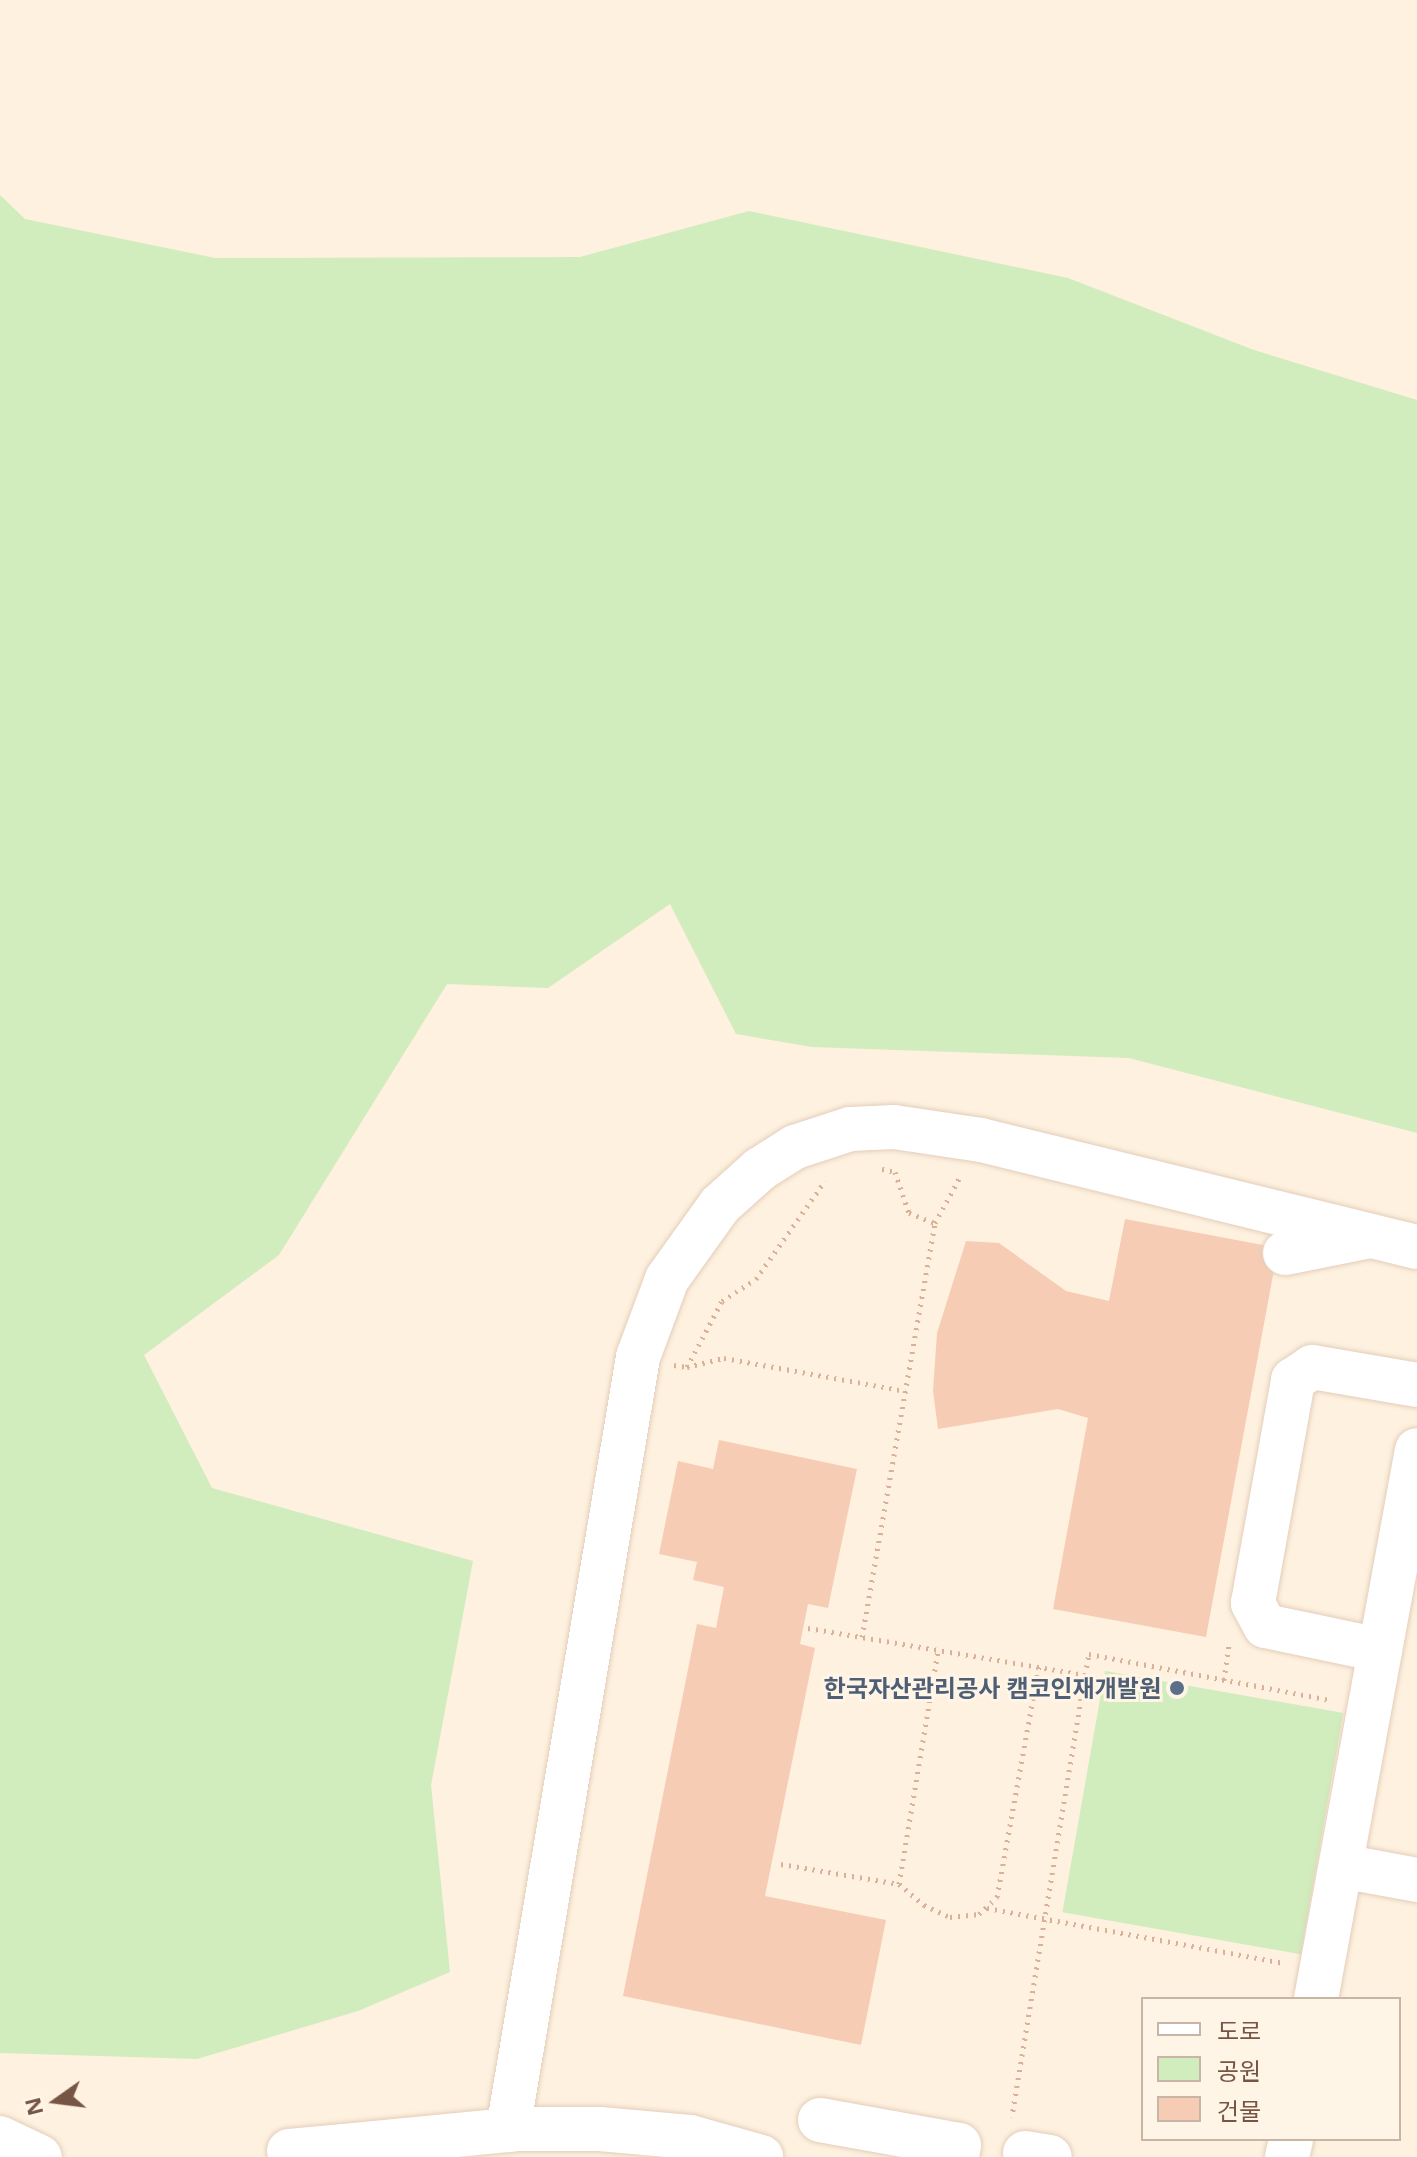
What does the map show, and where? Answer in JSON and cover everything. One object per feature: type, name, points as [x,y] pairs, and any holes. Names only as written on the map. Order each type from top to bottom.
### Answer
[{"type":"street","points":[[508,2130],[637,1361],[654,1309],[678,1260],[720,1205],[776,1156],[830,1134],[869,1128],[916,1128],[981,1140],[1417,1247]]},
{"type":"street","points":[[1285,1253],[1373,1235]]},
{"type":"street","points":[[1380,1650],[1265,1626],[1253,1603],[1293,1380],[1312,1367],[1417,1385]]},
{"type":"street","points":[[1319,1985],[1417,1450]]},
{"type":"street","points":[[1341,1866],[1417,1880]]},
{"type":"street","points":[[820,2120],[959,2145],[957,2157]]},
{"type":"street","points":[[289,2151],[343,2151],[508,2130],[600,2129],[690,2137],[761,2157]]},
{"type":"street","points":[[0,2138],[40,2157]]},
{"type":"path","points":[[862,1637],[935,1223],[981,1140]]},
{"type":"path","points":[[869,1166],[895,1172],[909,1213],[935,1223]]},
{"type":"path","points":[[687,1367],[722,1301],[756,1279],[828,1176]]},
{"type":"path","points":[[637,1361],[687,1367],[724,1358],[905,1391]]},
{"type":"path","points":[[808,1628],[1085,1675]]},
{"type":"path","points":[[899,1884],[938,1650]]},
{"type":"path","points":[[1029,2143],[1045,1918],[1089,1654],[1370,1707]]},
{"type":"path","points":[[781,1864],[899,1884],[924,1905],[950,1917],[979,1914],[997,1897],[1039,1667]]},
{"type":"path","points":[[986,1908],[1045,1918],[1319,1985]]},
{"type":"green space","points":[[0,195],[25,219],[215,258],[580,257],[749,211],[1068,278],[1254,350],[1417,400],[1417,1133],[1129,1058],[812,1047],[736,1034],[670,904],[548,988],[447,984],[279,1255],[144,1355],[212,1488],[473,1561],[431,1785],[450,1972],[358,2011],[197,2059],[0,2053]]},
{"type":"green space","points":[[1105,1671],[1343,1713],[1301,1954],[1062,1912]]},
{"type":"building","points":[[1125,1219],[1278,1248],[1206,1637],[1053,1609],[1088,1418],[1058,1409],[938,1429],[933,1391],[937,1333],[966,1241],[999,1243],[1066,1291],[1109,1301]]},
{"type":"building","points":[[719,1440],[857,1469],[828,1608],[808,1604],[800,1644],[815,1648],[765,1896],[886,1920],[861,2045],[623,1996],[697,1624],[716,1628],[724,1587],[693,1580],[697,1562],[659,1554],[678,1461],[713,1469]]},
{"type":"place","name":"한국자산관리공사 캠코인재개발원","points":[[1177,1688]]}]
